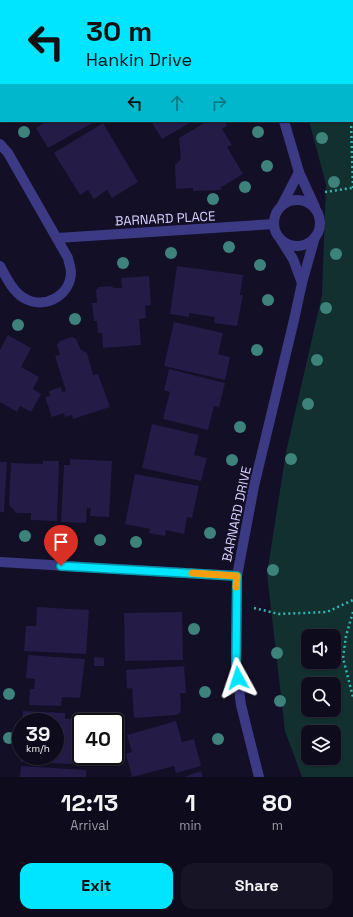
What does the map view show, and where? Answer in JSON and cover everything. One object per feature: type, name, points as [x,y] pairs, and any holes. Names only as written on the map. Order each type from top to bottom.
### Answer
[{"type":"street","points":[[281,240],[295,246],[309,242],[315,237],[321,224],[316,209],[299,172],[284,122]]},
{"type":"street","points":[[0,144],[8,153],[68,258],[71,274],[62,294],[52,301],[37,302],[24,298],[10,285],[0,266]]},
{"type":"street","points":[[299,172],[282,205],[277,211],[274,224],[277,233],[292,259],[302,282]]},
{"type":"street","points":[[282,205],[296,199],[311,204],[316,209]]},
{"type":"street","name":"BARNARD PLACE","points":[[57,238],[274,224]]},
{"type":"street","name":"BARNARD DRIVE","points":[[259,777],[241,705],[236,664],[237,576],[254,486],[302,282],[315,237]]},
{"type":"street","points":[[0,562],[237,576]]},
{"type":"path","points":[[322,192],[353,189],[351,122]]},
{"type":"path","points":[[254,608],[279,614],[327,612],[353,600]]},
{"type":"path","points":[[353,612],[346,636],[343,658],[353,697]]},
{"type":"green space","points":[[309,122],[353,122],[353,777],[302,777],[285,731],[267,574],[286,452],[322,295],[326,184]]},
{"type":"building","points":[[45,122],[94,122],[48,148],[36,128]]},
{"type":"building","points":[[152,122],[191,122],[162,139]]},
{"type":"building","points":[[206,122],[225,122],[227,126],[222,129],[232,145],[227,147],[243,174],[220,188],[221,190],[193,191],[193,188],[176,189],[175,165],[181,159],[179,138]]},
{"type":"building","points":[[103,123],[138,182],[112,198],[107,190],[94,199],[88,190],[80,195],[54,153]]},
{"type":"building","points":[[177,266],[243,275],[240,295],[243,295],[237,326],[214,323],[215,317],[189,313],[189,317],[170,314]]},
{"type":"building","points":[[149,276],[151,305],[145,306],[146,318],[139,319],[141,345],[103,348],[102,333],[98,333],[97,321],[94,321],[92,303],[97,303],[96,290],[99,287],[111,286],[114,288],[122,288],[121,278]]},
{"type":"building","points":[[174,322],[223,333],[218,354],[230,357],[225,380],[164,366]]},
{"type":"building","points":[[8,335],[31,348],[21,367],[39,377],[33,389],[41,394],[31,412],[20,406],[17,412],[0,402],[0,350]]},
{"type":"building","points":[[72,337],[76,339],[81,350],[87,353],[93,375],[98,374],[110,407],[73,419],[72,415],[65,417],[64,413],[52,417],[45,397],[50,396],[49,391],[61,387],[62,392],[66,391],[55,356],[60,355],[57,345],[60,341]]},
{"type":"building","points":[[169,369],[225,383],[219,407],[214,406],[208,430],[163,419],[170,392],[164,390]]},
{"type":"building","points":[[152,424],[199,435],[194,455],[207,458],[201,481],[142,468]]},
{"type":"building","points":[[70,459],[112,461],[109,517],[90,516],[91,508],[87,508],[86,523],[61,522],[64,465],[70,465]]},
{"type":"building","points":[[43,461],[59,461],[57,521],[31,520],[31,513],[16,513],[9,505],[11,463],[43,464]]},
{"type":"building","points":[[0,462],[7,462],[4,512],[0,512]]},
{"type":"building","points":[[135,474],[199,486],[192,518],[187,517],[184,534],[166,530],[165,536],[149,533],[150,529],[125,524]]},
{"type":"building","points":[[37,607],[89,610],[86,654],[24,651],[26,626],[36,626]]},
{"type":"building","points":[[182,612],[183,660],[125,661],[124,613]]},
{"type":"building","points":[[28,655],[85,659],[80,698],[62,697],[61,706],[29,705],[30,689],[34,689],[35,679],[26,678]]},
{"type":"building","points":[[94,657],[104,658],[104,666],[94,666]]},
{"type":"building","points":[[184,666],[186,693],[180,693],[180,713],[176,715],[134,718],[132,688],[127,689],[126,670]]},
{"type":"building","points":[[23,711],[65,713],[65,719],[72,719],[72,764],[64,764],[64,713],[23,713]]},
{"type":"building","points":[[176,721],[182,742],[194,739],[201,766],[176,773],[174,766],[132,777],[126,754],[132,752],[127,735]]},
{"type":"building","points":[[21,766],[86,770],[86,777],[20,777]]},
{"type":"building","points":[[201,771],[203,777],[184,777]]},
{"type":"slow traffic","points":[[192,573],[237,576],[236,587]]},
{"type":"route","points":[[61,566],[237,576],[236,664],[238,678]]}]
